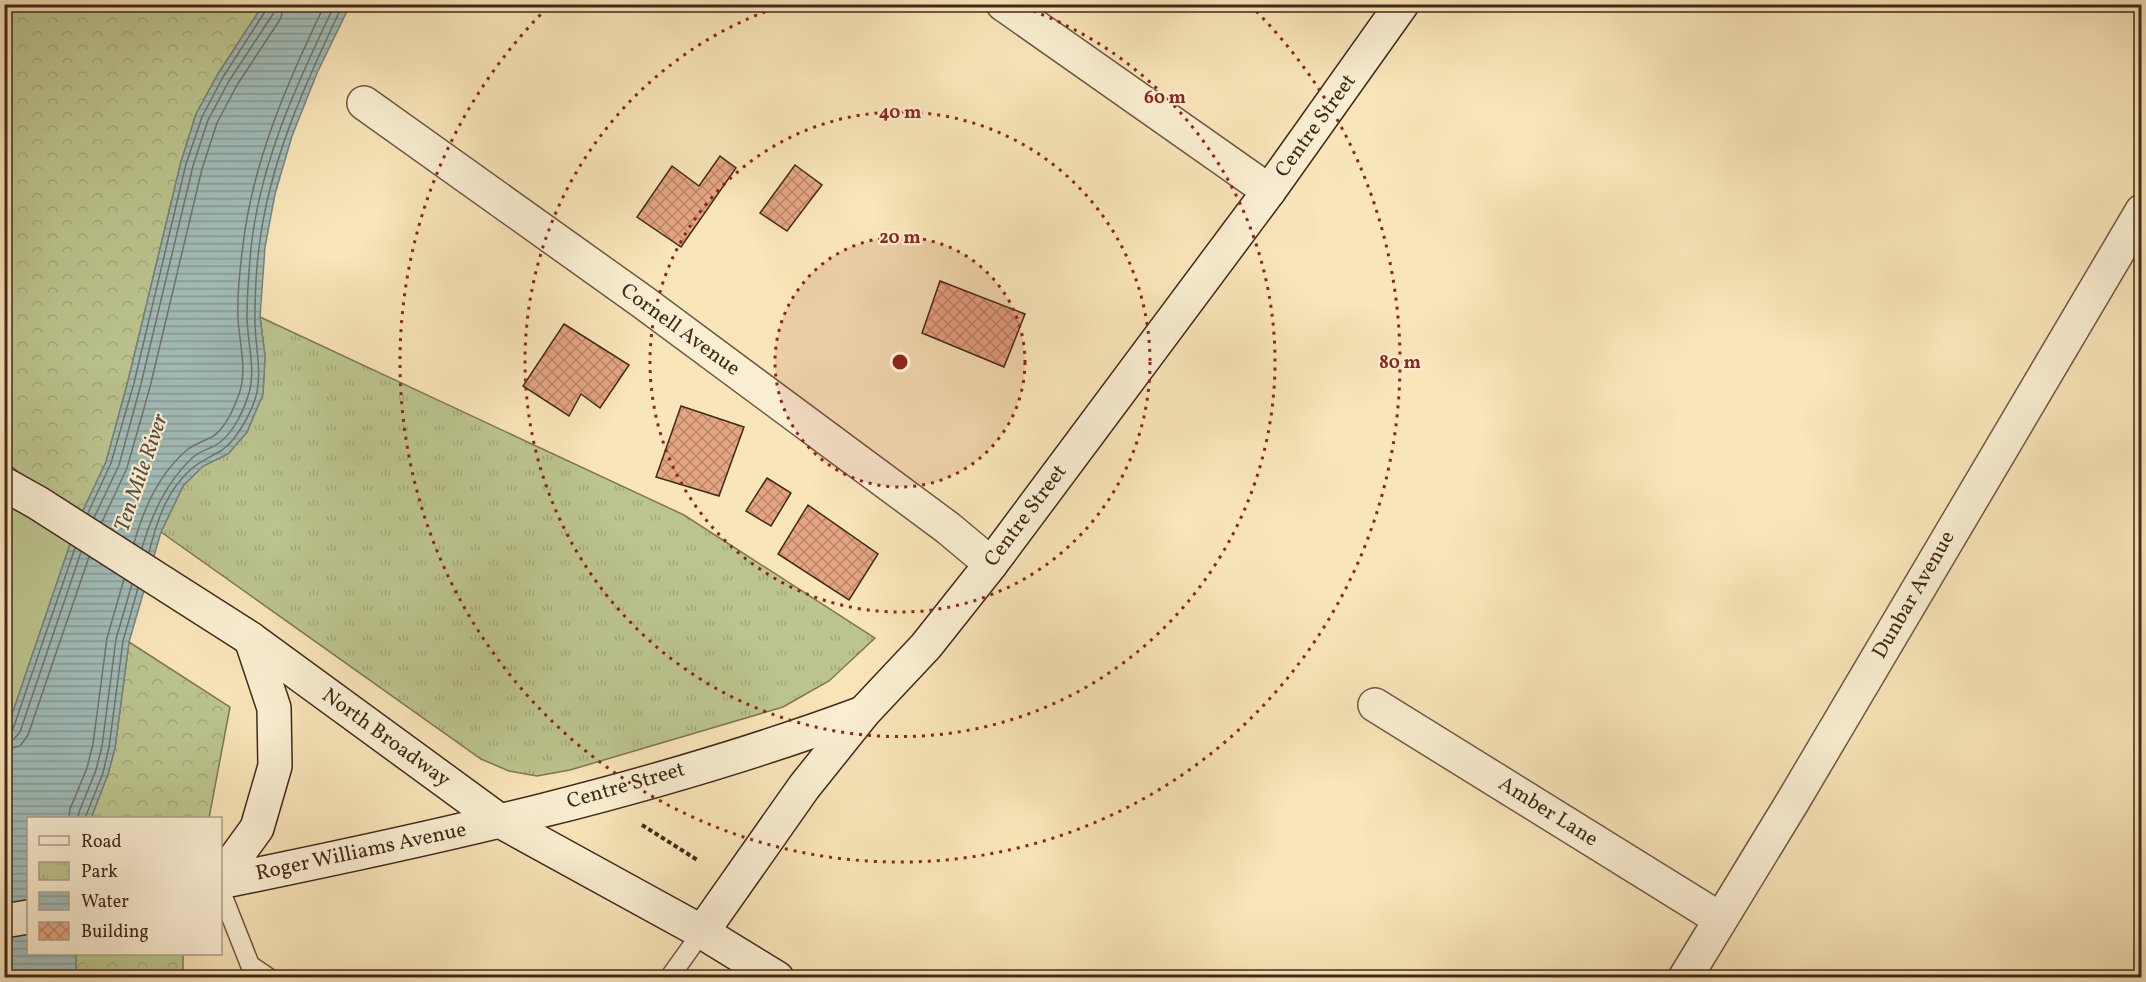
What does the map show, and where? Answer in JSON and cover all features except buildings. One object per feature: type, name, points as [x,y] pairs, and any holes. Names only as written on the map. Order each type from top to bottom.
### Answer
[{"type":"street","points":[[1003,4],[1269,191]]},
{"type":"street","name":"Centre Street","points":[[500,821],[625,788],[802,735],[864,712],[926,646],[991,564],[1269,191],[1402,4]]},
{"type":"street","name":"Cornell Avenue","points":[[364,103],[662,316],[948,528],[991,564]]},
{"type":"street","name":"Dunbar Avenue","points":[[1685,978],[1793,801],[2142,211]]},
{"type":"street","name":"North Broadway","points":[[4,484],[38,503],[251,639],[500,821],[702,932],[777,978]]},
{"type":"street","points":[[222,877],[257,828],[275,766],[274,708],[251,639]]},
{"type":"street","name":"Amber Lane","points":[[1375,705],[1720,919]]},
{"type":"street","points":[[702,932],[804,787],[864,712]]},
{"type":"street","name":"Roger Williams Avenue","points":[[222,880],[379,850],[500,821]]},
{"type":"street","points":[[4,921],[27,918]]},
{"type":"lane","points":[[222,895],[246,971],[269,978]]},
{"type":"lane","points":[[669,978],[702,932]]},
{"type":"path","points":[[641,824],[699,861]]},
{"type":"green space","points":[[11,5],[263,5],[218,74],[196,114],[181,162],[106,462],[78,521],[5,461],[4,24]]},
{"type":"green space","points":[[260,317],[684,515],[875,638],[829,681],[783,707],[570,770],[537,776],[509,771],[481,759],[161,532],[183,486],[203,466],[228,454],[247,432],[263,394],[265,356]]},
{"type":"green space","points":[[5,461],[78,521],[5,735]]},
{"type":"green space","points":[[129,642],[230,707],[209,817],[91,817],[115,748]]},
{"type":"green space","points":[[76,955],[183,955],[183,977],[76,978]]},
{"type":"water","name":"Ten Mile River","points":[[263,5],[350,5],[317,73],[292,136],[275,194],[265,247],[260,317],[265,356],[263,394],[247,432],[228,454],[203,466],[183,486],[161,532],[129,642],[115,748],[91,817],[27,817],[27,955],[76,955],[76,977],[5,978],[5,735],[78,521],[106,462],[181,162],[196,114],[218,74]]}]
